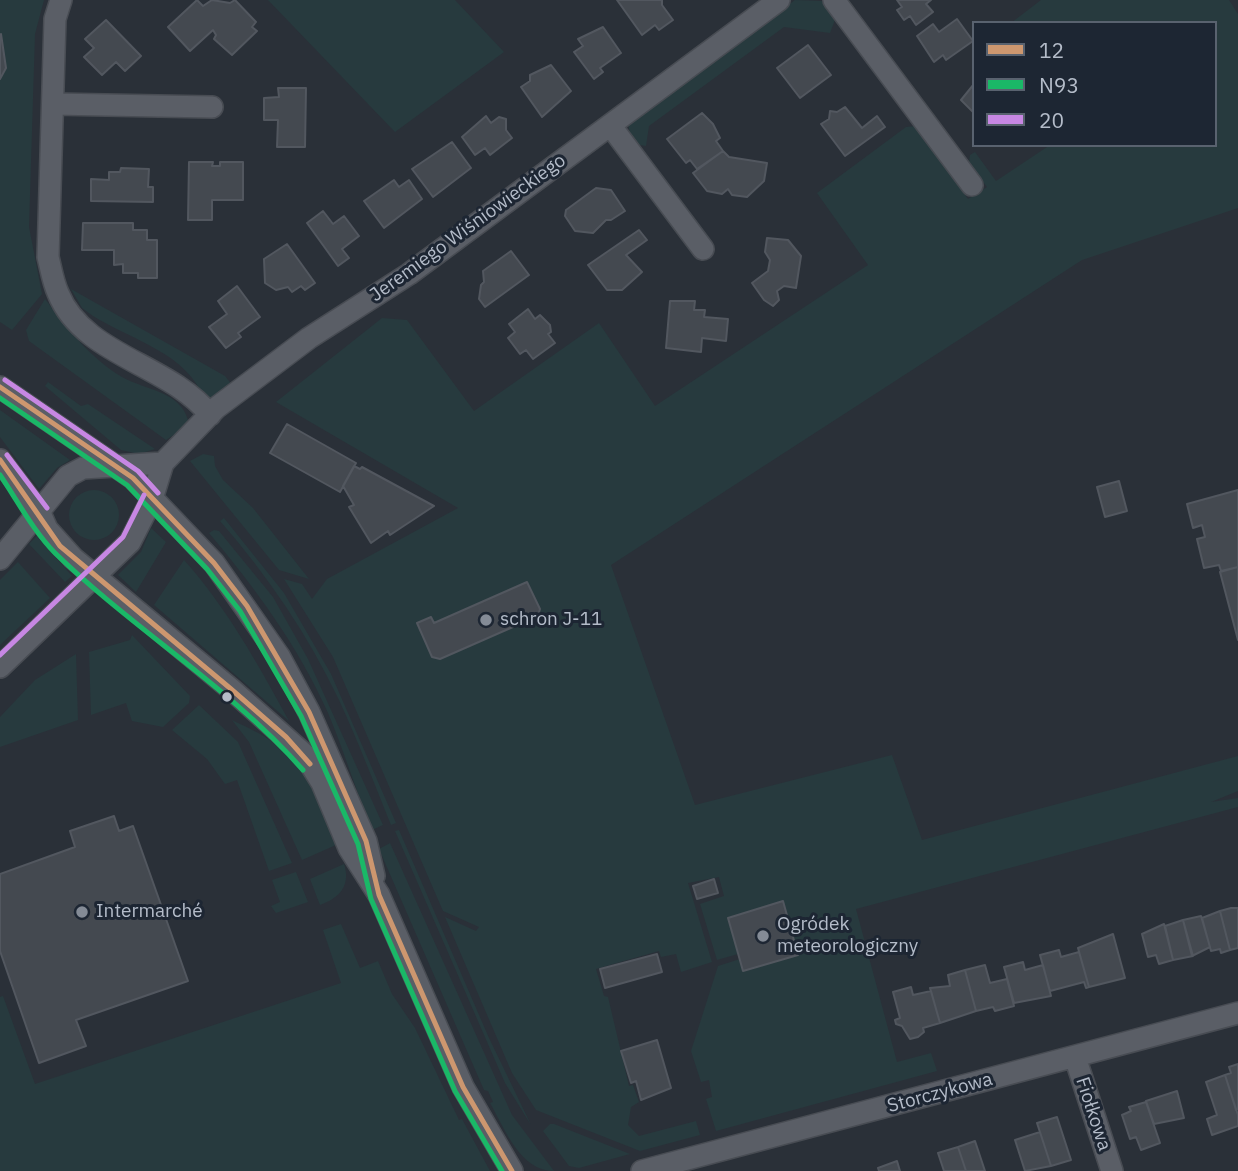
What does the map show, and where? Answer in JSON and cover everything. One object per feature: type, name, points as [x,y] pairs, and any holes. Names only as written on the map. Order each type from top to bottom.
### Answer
[{"type":"street","points":[[61,0],[55,19],[48,257],[58,294],[70,314],[102,342],[180,385],[210,415]]},
{"type":"street","name":"Jeremiego Wiśniowieckiego","points":[[152,499],[163,463],[210,415],[309,338],[409,274],[779,0]]},
{"type":"street","points":[[834,0],[972,185]]},
{"type":"street","points":[[53,104],[212,107]]},
{"type":"street","points":[[610,125],[703,249]]},
{"type":"street","points":[[0,387],[133,478],[214,563],[279,656],[309,712],[366,841],[379,895]]},
{"type":"street","points":[[0,460],[40,513],[60,546],[304,754],[322,783],[349,848],[379,895],[463,1087],[512,1171]]},
{"type":"street","points":[[0,559],[40,513],[55,488],[68,476],[83,468],[163,463]]},
{"type":"street","points":[[0,667],[94,573],[130,542],[152,499]]},
{"type":"street","name":"Storczykowa","points":[[642,1171],[1238,1013]]},
{"type":"street","name":"Fiołkowa","points":[[1075,1057],[1112,1171]]},
{"type":"green space","points":[[0,0],[44,0],[35,34],[29,227],[42,294],[12,330],[0,322]]},
{"type":"green space","points":[[268,0],[455,0],[504,52],[395,132]]},
{"type":"green space","points":[[795,0],[822,1],[836,17],[830,33],[784,27],[649,126],[646,146],[633,144],[628,125]]},
{"type":"green space","points":[[1041,0],[1229,0],[1238,14],[1238,208],[1082,260],[611,565],[695,805],[892,755],[922,840],[1238,756],[1238,791],[1211,802],[1238,798],[1238,807],[856,909],[897,1062],[931,1053],[937,1071],[716,1131],[706,1099],[712,1097],[709,1080],[701,1082],[691,1051],[718,966],[740,959],[738,954],[717,960],[700,904],[724,896],[719,877],[688,883],[712,962],[681,972],[676,954],[661,957],[659,951],[596,969],[604,996],[608,997],[629,1086],[633,1085],[639,1102],[631,1107],[628,1125],[639,1136],[696,1121],[700,1135],[640,1151],[536,1110],[512,1073],[445,917],[476,931],[479,927],[443,911],[333,657],[284,579],[302,584],[312,599],[327,579],[458,508],[276,402],[382,318],[407,320],[474,411],[599,323],[655,406],[868,265],[817,193],[906,127],[916,126],[968,199],[987,187],[969,163],[970,155],[975,152],[996,181],[1047,147],[1217,147],[1217,21],[1014,21]]},
{"type":"green space","points":[[71,289],[225,376],[232,385],[213,402],[205,401],[197,385],[173,360],[93,316],[82,308]]},
{"type":"green space","points":[[45,299],[99,361],[122,377],[161,392],[178,403],[188,420],[184,428],[166,440],[29,341],[26,330]]},
{"type":"green space","points":[[48,382],[81,406],[88,404],[155,449],[139,454],[121,450],[45,386]]},
{"type":"green space","points":[[0,410],[70,460],[57,468],[39,489],[0,437]]},
{"type":"green space","points":[[203,454],[214,456],[215,466],[223,480],[253,508],[309,579],[279,570],[190,461]]},
{"type":"green space","points":[[94,490],[111,498],[119,515],[111,532],[94,540],[77,532],[69,515],[77,498]]},
{"type":"green space","points":[[224,518],[284,593],[331,674],[396,823],[391,825],[346,715],[314,652],[271,585],[220,521]]},
{"type":"green space","points":[[151,528],[166,542],[136,592],[118,575],[141,552]]},
{"type":"green space","points":[[219,531],[273,597],[308,659],[383,825],[372,830],[334,727],[316,688],[275,619],[209,533]]},
{"type":"green space","points":[[37,536],[72,576],[65,582],[29,544]]},
{"type":"green space","points":[[184,560],[228,617],[289,721],[154,605]]},
{"type":"green space","points":[[18,562],[50,598],[0,645],[0,580]]},
{"type":"green space","points":[[132,635],[190,696],[189,703],[163,727],[132,721],[126,703],[91,715],[89,652],[130,640]]},
{"type":"green space","points":[[76,654],[78,720],[0,747],[0,717],[35,680]]},
{"type":"green space","points":[[199,705],[238,742],[292,863],[269,871],[237,780],[225,784],[207,759],[172,730]]},
{"type":"green space","points":[[232,720],[270,740],[296,765],[320,804],[336,845],[302,860],[249,742]]},
{"type":"green space","points":[[399,830],[489,1038],[531,1125],[505,1083],[395,831]]},
{"type":"green space","points":[[390,843],[512,1115],[554,1171],[542,1169],[523,1156],[508,1136],[490,1103],[493,1102],[488,1091],[484,1090],[379,849]]},
{"type":"green space","points":[[344,864],[346,878],[342,890],[333,899],[320,905],[310,879]]},
{"type":"green space","points":[[296,872],[308,902],[276,913],[271,906],[280,902],[272,880]]},
{"type":"green space","points":[[341,924],[360,968],[378,961],[392,994],[415,1028],[459,1120],[462,1119],[490,1171],[0,1171],[0,997],[3,996],[35,1084],[341,983],[323,930]]},
{"type":"green space","points":[[550,1124],[630,1154],[579,1168],[569,1166],[543,1131]]},
{"type":"building","points":[[197,0],[203,6],[212,0],[230,3],[235,0],[256,22],[252,27],[257,31],[232,55],[214,39],[216,35],[213,30],[190,51],[168,27]]},
{"type":"building","points":[[617,0],[662,0],[662,5],[673,20],[659,30],[655,25],[642,35]]},
{"type":"building","points":[[897,0],[931,0],[926,4],[933,12],[916,25],[910,16],[904,20],[897,10],[902,7]]},
{"type":"building","points":[[957,19],[972,42],[946,60],[943,55],[934,62],[917,36],[933,24],[939,32]]},
{"type":"building","points":[[106,20],[141,56],[125,71],[116,62],[102,75],[84,57],[94,48],[85,39]]},
{"type":"building","points":[[603,27],[621,53],[600,68],[603,72],[594,79],[574,52],[583,46],[578,39]]},
{"type":"building","points":[[0,35],[6,68],[0,79]]},
{"type":"building","points":[[808,45],[831,75],[800,98],[777,68]]},
{"type":"building","points":[[551,65],[571,91],[542,117],[521,87],[530,81],[530,75]]},
{"type":"building","points":[[972,86],[972,111],[961,100]]},
{"type":"building","points":[[278,88],[306,88],[305,147],[277,147],[278,120],[264,120],[264,98],[279,97]]},
{"type":"building","points":[[845,107],[862,128],[877,116],[885,127],[845,156],[821,124],[829,119],[830,111],[837,112]]},
{"type":"building","points":[[702,113],[713,124],[720,138],[716,141],[723,151],[697,169],[690,160],[686,163],[667,139]]},
{"type":"building","points":[[486,116],[491,123],[499,117],[506,119],[506,130],[512,138],[490,155],[485,148],[475,155],[462,137]]},
{"type":"building","points":[[452,142],[471,168],[433,197],[412,169]]},
{"type":"building","points":[[723,151],[729,157],[767,163],[764,181],[747,197],[732,195],[728,189],[722,194],[707,191],[693,173]]},
{"type":"building","points":[[189,162],[213,162],[212,166],[220,166],[220,162],[243,162],[243,200],[212,200],[212,220],[188,220]]},
{"type":"building","points":[[121,168],[149,169],[148,187],[153,187],[153,202],[91,201],[91,179],[109,180],[109,172],[120,172]]},
{"type":"building","points":[[394,180],[399,187],[409,180],[422,199],[384,228],[364,201]]},
{"type":"building","points":[[596,188],[611,190],[625,211],[611,220],[606,220],[593,233],[575,231],[565,216],[566,210]]},
{"type":"building","points":[[323,211],[333,224],[344,216],[359,236],[342,249],[349,258],[338,266],[307,223]]},
{"type":"building","points":[[83,223],[133,223],[133,230],[147,230],[147,240],[157,240],[157,278],[138,278],[138,273],[123,273],[123,264],[114,265],[114,250],[82,250]]},
{"type":"building","points":[[639,230],[647,240],[626,255],[642,272],[622,290],[607,290],[588,265]]},
{"type":"building","points":[[767,238],[788,240],[801,256],[796,288],[784,286],[777,291],[779,300],[773,306],[764,300],[752,283],[768,271],[770,260],[765,252]]},
{"type":"building","points":[[287,244],[315,283],[305,290],[301,286],[292,292],[288,287],[276,290],[265,283],[264,259]]},
{"type":"building","points":[[511,251],[529,275],[485,307],[479,299],[484,282],[483,271]]},
{"type":"building","points":[[237,286],[260,317],[238,333],[241,337],[226,348],[209,327],[227,314],[218,301]]},
{"type":"building","points":[[670,301],[695,301],[694,310],[705,310],[704,317],[728,319],[726,341],[702,338],[701,352],[666,348]]},
{"type":"building","points":[[528,309],[535,319],[540,315],[550,325],[551,332],[548,334],[555,343],[533,359],[526,350],[520,354],[508,338],[515,332],[509,324]]},
{"type":"building","points":[[287,424],[356,463],[340,492],[270,453]]},
{"type":"building","points":[[354,466],[360,469],[362,467],[434,506],[390,535],[388,531],[371,543],[349,507],[354,505],[343,486]]},
{"type":"building","points":[[1119,481],[1127,511],[1105,517],[1097,487]]},
{"type":"building","points":[[1238,490],[1238,567],[1221,571],[1219,565],[1204,568],[1197,539],[1205,537],[1202,525],[1193,528],[1187,504]]},
{"type":"building","points":[[1238,567],[1238,640],[1220,572]]},
{"type":"building","name":"schron J-11","points":[[527,582],[540,609],[538,616],[440,659],[432,657],[417,623],[431,617],[434,623]]},
{"type":"building","name":"Intermarché","points":[[114,816],[119,831],[133,826],[188,981],[76,1020],[86,1046],[39,1063],[0,951],[0,874],[75,847],[70,831]]},
{"type":"building","points":[[714,879],[718,893],[697,899],[693,886]]},
{"type":"building","name":"Ogródek meteorologiczny","points":[[783,901],[798,955],[743,971],[728,918]]},
{"type":"building","points":[[1238,908],[1238,948],[1230,950],[1220,911]]},
{"type":"building","points":[[1220,911],[1230,950],[1221,953],[1220,949],[1211,951],[1202,918]]},
{"type":"building","points":[[1201,916],[1210,947],[1192,956],[1183,920]]},
{"type":"building","points":[[1183,920],[1193,956],[1173,960],[1165,926]]},
{"type":"building","points":[[1164,924],[1173,960],[1159,964],[1156,955],[1148,957],[1142,934]]},
{"type":"building","points":[[1113,934],[1125,978],[1089,987],[1078,948]]},
{"type":"building","points":[[1059,950],[1061,957],[1079,952],[1089,987],[1086,988],[1084,982],[1050,991],[1040,955]]},
{"type":"building","points":[[657,954],[662,972],[605,988],[600,969]]},
{"type":"building","points":[[1023,962],[1025,970],[1043,965],[1051,996],[1014,1003],[1004,967]]},
{"type":"building","points":[[985,965],[990,983],[1007,979],[1014,1006],[995,1011],[993,1007],[976,1011],[965,970]]},
{"type":"building","points":[[965,970],[976,1011],[940,1023],[930,988],[950,986],[948,975]]},
{"type":"building","points":[[911,987],[913,995],[931,991],[940,1023],[923,1028],[924,1032],[910,1039],[902,1026],[896,1024],[895,1020],[900,1018],[893,992]]},
{"type":"building","points":[[657,1040],[671,1088],[641,1100],[636,1081],[631,1083],[621,1051]]},
{"type":"building","points":[[1238,1064],[1236,1110],[1225,1075],[1231,1073],[1229,1067]]},
{"type":"building","points":[[1225,1075],[1238,1115],[1238,1126],[1212,1135],[1207,1119],[1217,1115],[1206,1082]]},
{"type":"building","points":[[1177,1091],[1184,1118],[1154,1124],[1146,1101]]},
{"type":"building","points":[[1146,1102],[1160,1143],[1141,1150],[1136,1137],[1130,1139],[1122,1115],[1131,1111],[1129,1107]]},
{"type":"building","points":[[1057,1117],[1071,1160],[1051,1166],[1037,1123]]},
{"type":"building","points":[[1040,1132],[1051,1166],[1025,1171],[1015,1140]]},
{"type":"building","points":[[975,1141],[985,1171],[966,1171],[958,1147]]},
{"type":"building","points":[[958,1147],[966,1171],[944,1171],[938,1153]]},
{"type":"building","points":[[897,1161],[900,1171],[879,1171],[878,1168]]},
{"type":"transit line","name":"20","points":[[5,380],[138,471],[158,493]]},
{"type":"transit line","name":"12","points":[[0,387],[133,478],[214,563],[247,606],[309,712],[366,841],[379,895],[463,1087],[512,1171]]},
{"type":"transit line","name":"N93","points":[[0,398],[127,485],[207,569],[240,611],[301,716],[358,844],[371,899],[455,1091],[502,1171]]},
{"type":"transit line","name":"20","points":[[7,455],[47,508]]},
{"type":"transit line","name":"12","points":[[0,460],[60,546],[231,689],[286,737],[310,764]]},
{"type":"transit line","name":"N93","points":[[0,475],[33,526],[55,553],[117,608],[245,712],[303,770]]},
{"type":"transit line","name":"20","points":[[0,655],[123,537],[144,495]]},
{"type":"place","name":"schron J-11","points":[[486,620]]},
{"type":"place","name":"Intermarché","points":[[82,912]]},
{"type":"place","name":"Ogródek meteorologiczny","points":[[763,936]]}]
